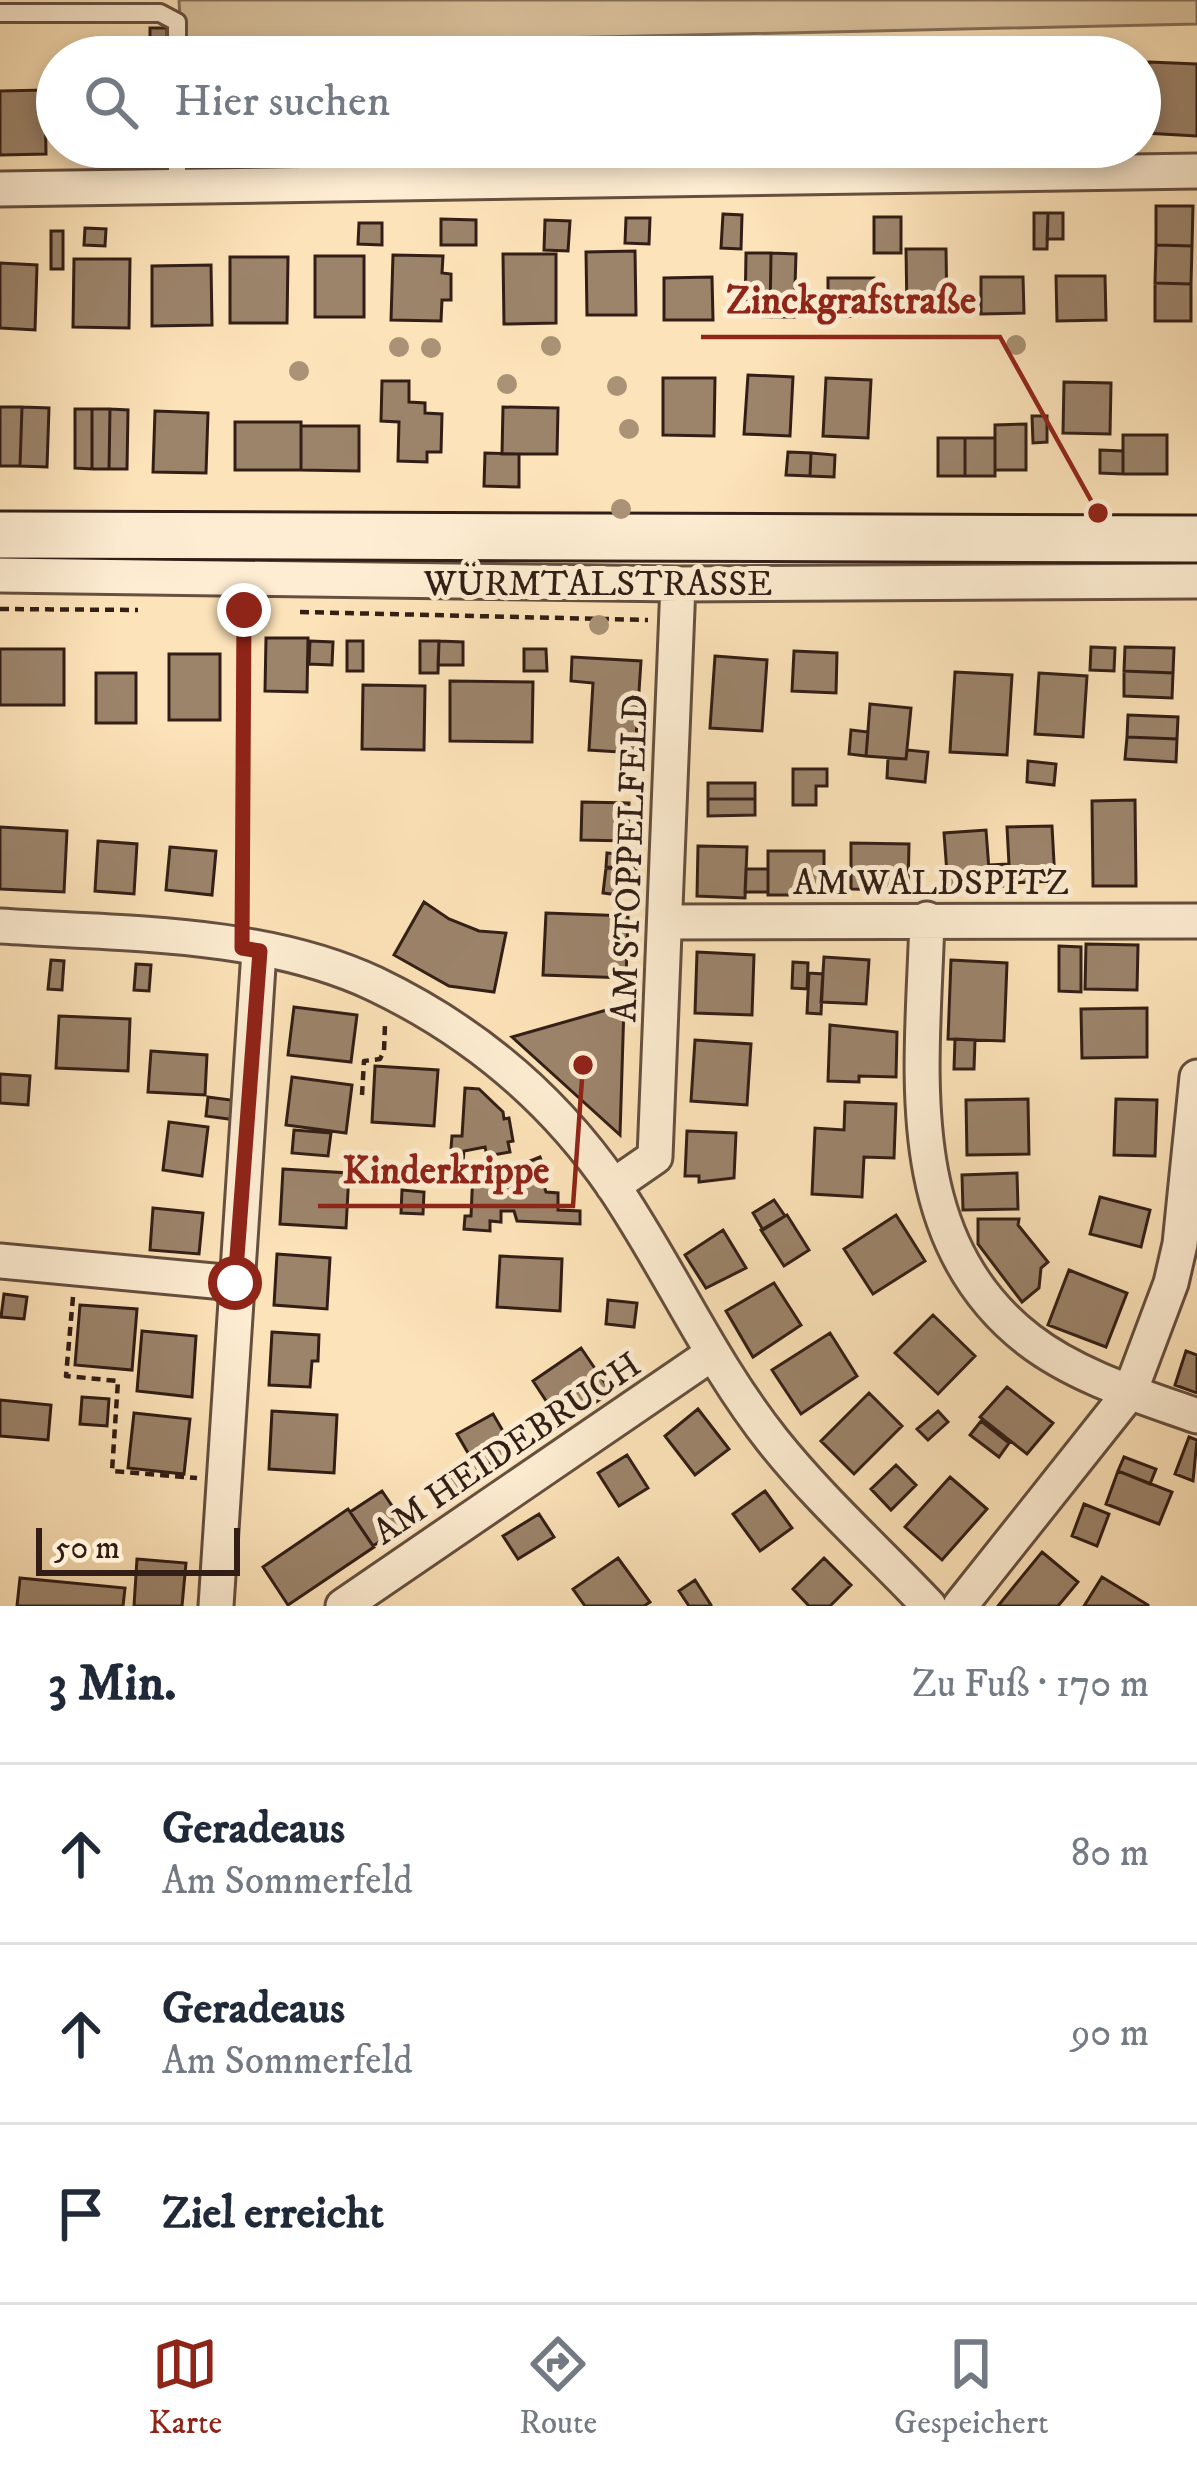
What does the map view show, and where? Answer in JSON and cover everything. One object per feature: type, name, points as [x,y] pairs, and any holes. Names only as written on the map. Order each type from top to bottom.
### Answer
[{"type":"main road","name":"WÜRMTALSTRASSE","points":[[0,535],[1197,539]]},
{"type":"street","points":[[0,189],[1197,171]]},
{"type":"street","name":"WÜRMTALSTRASSE","points":[[0,575],[678,584],[1197,581]]},
{"type":"street","name":"AM STOPPELFELD","points":[[613,1186],[655,1157],[678,584]]},
{"type":"street","points":[[927,919],[922,1119],[926,1159],[947,1231],[978,1288],[1030,1340],[1130,1392],[1197,1416]]},
{"type":"street","name":"AM WALDSPITZ","points":[[665,922],[1197,921]]},
{"type":"street","points":[[0,926],[176,938],[309,961],[386,991],[486,1048],[536,1091],[613,1186],[713,1353],[774,1442],[929,1606]]},
{"type":"street","points":[[217,1606],[251,949]]},
{"type":"street","points":[[960,1606],[1130,1392],[1172,1283],[1193,1166],[1197,1077]]},
{"type":"street","points":[[0,1261],[235,1283]]},
{"type":"street","name":"AM HEIDEBRUCH","points":[[361,1601],[713,1353]]},
{"type":"lane","points":[[0,13],[160,13],[177,22],[177,36]]},
{"type":"lane","points":[[177,168],[177,185]]},
{"type":"path","points":[[244,578],[251,949]]},
{"type":"path","points":[[0,609],[155,610]]},
{"type":"path","points":[[291,612],[676,620]]},
{"type":"path","points":[[362,1095],[364,1061],[380,1059],[384,1051],[386,991]]},
{"type":"path","points":[[75,1268],[66,1376],[118,1381],[112,1471],[226,1481]]},
{"type":"shaded area","points":[[179,0],[1197,0],[1197,24],[642,36],[181,36]]},
{"type":"building","points":[[150,28],[167,28],[167,36],[150,36]]},
{"type":"building","points":[[1161,62],[1197,64],[1197,136],[1161,134]]},
{"type":"building","points":[[36,90],[36,154],[0,155],[0,91]]},
{"type":"building","points":[[1156,206],[1193,206],[1192,246],[1156,245]]},
{"type":"building","points":[[1034,213],[1048,213],[1047,249],[1034,249]]},
{"type":"building","points":[[1048,213],[1063,213],[1063,239],[1047,239]]},
{"type":"building","points":[[723,214],[742,215],[741,249],[721,248]]},
{"type":"building","points":[[874,217],[901,217],[901,253],[874,253]]},
{"type":"building","points":[[626,218],[650,218],[649,244],[625,243]]},
{"type":"building","points":[[441,219],[476,220],[476,245],[441,245]]},
{"type":"building","points":[[545,220],[570,221],[568,251],[544,250]]},
{"type":"building","points":[[359,223],[382,223],[382,245],[358,244]]},
{"type":"building","points":[[85,228],[106,229],[105,246],[84,245]]},
{"type":"building","points":[[51,231],[63,231],[63,269],[51,269]]},
{"type":"building","points":[[1156,245],[1192,246],[1191,284],[1155,283]]},
{"type":"building","points":[[906,249],[946,249],[947,312],[907,313]]},
{"type":"building","points":[[635,251],[636,315],[587,315],[586,252]]},
{"type":"building","points":[[746,253],[771,253],[770,317],[745,316]]},
{"type":"building","points":[[771,253],[796,254],[794,317],[770,317]]},
{"type":"building","points":[[503,254],[556,254],[556,323],[504,324]]},
{"type":"building","points":[[393,255],[443,256],[442,273],[451,274],[451,300],[442,300],[441,321],[391,320]]},
{"type":"building","points":[[315,256],[364,256],[364,317],[315,317]]},
{"type":"building","points":[[230,257],[288,257],[287,323],[230,323]]},
{"type":"building","points":[[74,259],[130,259],[129,328],[73,327]]},
{"type":"building","points":[[0,263],[37,265],[35,330],[0,328]]},
{"type":"building","points":[[211,265],[212,325],[152,326],[152,266]]},
{"type":"building","points":[[1056,276],[1105,276],[1106,320],[1057,321]]},
{"type":"building","points":[[712,277],[713,320],[664,320],[664,278]]},
{"type":"building","points":[[981,277],[1023,277],[1024,313],[981,314]]},
{"type":"building","points":[[828,278],[874,278],[875,316],[828,317]]},
{"type":"building","points":[[1155,283],[1191,284],[1191,321],[1155,321]]},
{"type":"building","points":[[748,375],[793,377],[790,436],[744,434]]},
{"type":"building","points":[[663,378],[715,378],[714,436],[663,435]]},
{"type":"building","points":[[826,378],[871,380],[868,438],[823,436]]},
{"type":"building","points":[[382,381],[409,381],[409,402],[425,403],[425,413],[442,414],[441,452],[427,452],[427,462],[398,461],[399,422],[381,421]]},
{"type":"building","points":[[1064,382],[1111,383],[1110,434],[1063,433]]},
{"type":"building","points":[[0,407],[22,407],[20,466],[0,466]]},
{"type":"building","points":[[22,407],[49,408],[47,467],[20,466]]},
{"type":"building","points":[[503,407],[558,408],[557,454],[502,454]]},
{"type":"building","points":[[75,409],[92,409],[92,469],[75,468]]},
{"type":"building","points":[[92,409],[110,409],[109,469],[92,469]]},
{"type":"building","points":[[110,409],[128,410],[127,469],[109,469]]},
{"type":"building","points":[[155,411],[208,413],[206,473],[153,472]]},
{"type":"building","points":[[1032,416],[1047,416],[1047,442],[1033,443]]},
{"type":"building","points":[[235,422],[301,422],[301,470],[235,470]]},
{"type":"building","points":[[1026,424],[1026,470],[995,470],[995,425]]},
{"type":"building","points":[[301,426],[359,426],[359,471],[301,470]]},
{"type":"building","points":[[1123,435],[1167,435],[1167,474],[1123,474]]},
{"type":"building","points":[[938,438],[965,438],[965,476],[938,476]]},
{"type":"building","points":[[965,438],[995,438],[995,476],[965,476]]},
{"type":"building","points":[[1100,450],[1123,451],[1123,474],[1100,473]]},
{"type":"building","points":[[788,452],[811,453],[810,476],[786,475]]},
{"type":"building","points":[[485,453],[519,454],[519,487],[484,486]]},
{"type":"building","points":[[811,453],[835,455],[834,477],[810,476]]},
{"type":"building","points":[[266,638],[308,638],[307,692],[265,691]]},
{"type":"building","points":[[310,641],[333,642],[332,665],[309,664]]},
{"type":"building","points":[[347,641],[363,641],[363,671],[347,671]]},
{"type":"building","points":[[420,641],[439,641],[438,673],[420,673]]},
{"type":"building","points":[[439,641],[463,642],[463,665],[438,665]]},
{"type":"building","points":[[1091,647],[1115,648],[1114,671],[1090,670]]},
{"type":"building","points":[[1125,647],[1174,648],[1173,673],[1124,671]]},
{"type":"building","points":[[0,649],[64,649],[64,705],[0,705]]},
{"type":"building","points":[[524,649],[546,649],[547,671],[524,671]]},
{"type":"building","points":[[794,651],[837,653],[836,693],[792,691]]},
{"type":"building","points":[[169,654],[220,654],[220,720],[169,720]]},
{"type":"building","points":[[715,656],[767,660],[762,731],[710,728]]},
{"type":"building","points":[[572,657],[641,661],[635,753],[589,750],[593,683],[571,681]]},
{"type":"building","points":[[1124,671],[1173,673],[1172,698],[1124,696]]},
{"type":"building","points":[[955,672],[1012,675],[1007,755],[950,752]]},
{"type":"building","points":[[96,673],[136,673],[136,723],[96,723]]},
{"type":"building","points":[[1039,673],[1087,676],[1083,737],[1035,734]]},
{"type":"building","points":[[450,681],[533,682],[532,742],[450,741]]},
{"type":"building","points":[[363,685],[425,686],[424,750],[362,749]]},
{"type":"building","points":[[870,704],[911,708],[906,759],[866,756]]},
{"type":"building","points":[[1128,715],[1178,717],[1177,739],[1127,737]]},
{"type":"building","points":[[851,730],[868,732],[866,756],[849,754]]},
{"type":"building","points":[[1127,737],[1177,739],[1176,762],[1125,759]]},
{"type":"building","points":[[907,750],[928,752],[925,782],[887,778],[888,758],[906,759]]},
{"type":"building","points":[[1028,761],[1056,764],[1054,785],[1027,782]]},
{"type":"building","points":[[793,769],[827,769],[827,786],[816,786],[816,805],[793,805]]},
{"type":"building","points":[[708,783],[755,783],[755,799],[708,799]]},
{"type":"building","points":[[708,799],[755,799],[755,815],[708,816]]},
{"type":"building","points":[[1135,800],[1136,886],[1093,886],[1092,801]]},
{"type":"building","points":[[582,802],[629,803],[628,841],[581,840]]},
{"type":"building","points":[[1052,826],[1055,881],[1010,883],[1007,827]]},
{"type":"building","points":[[0,827],[67,831],[64,892],[0,889]]},
{"type":"building","points":[[986,830],[990,883],[948,887],[944,833]]},
{"type":"building","points":[[98,841],[137,844],[134,894],[95,891]]},
{"type":"building","points":[[851,843],[909,844],[908,890],[851,889]]},
{"type":"building","points":[[698,846],[747,847],[745,898],[697,896]]},
{"type":"building","points":[[170,847],[216,851],[212,895],[166,890]]},
{"type":"building","points":[[768,851],[824,851],[824,895],[768,895]]},
{"type":"building","points":[[607,853],[639,856],[638,869],[606,867]]},
{"type":"building","points":[[1008,864],[1009,886],[991,887],[990,865]]},
{"type":"building","points":[[606,868],[628,870],[625,896],[603,893]]},
{"type":"building","points":[[746,869],[768,869],[768,892],[745,892]]},
{"type":"building","points":[[424,902],[479,931],[506,933],[494,992],[449,986],[394,955]]},
{"type":"building","points":[[546,913],[628,916],[626,978],[543,975]]},
{"type":"building","points":[[1086,944],[1138,945],[1137,990],[1085,989]]},
{"type":"building","points":[[1059,946],[1081,947],[1081,992],[1059,991]]},
{"type":"building","points":[[697,952],[754,955],[752,1015],[695,1013]]},
{"type":"building","points":[[824,957],[869,960],[866,1004],[821,1002]]},
{"type":"building","points":[[51,960],[64,961],[62,990],[48,989]]},
{"type":"building","points":[[951,960],[1007,963],[1004,1041],[948,1039]]},
{"type":"building","points":[[793,962],[808,963],[807,989],[792,988]]},
{"type":"building","points":[[136,964],[151,965],[149,991],[134,990]]},
{"type":"building","points":[[809,973],[823,974],[821,1014],[807,1013]]},
{"type":"building","points":[[624,1005],[620,1135],[512,1037]]},
{"type":"building","points":[[294,1007],[357,1015],[351,1062],[288,1055]]},
{"type":"building","points":[[1147,1008],[1147,1057],[1082,1058],[1081,1009]]},
{"type":"building","points":[[59,1016],[130,1019],[128,1071],[56,1068]]},
{"type":"building","points":[[830,1025],[897,1032],[896,1077],[828,1081]]},
{"type":"building","points":[[955,1039],[975,1040],[974,1069],[954,1069]]},
{"type":"building","points":[[695,1040],[751,1044],[747,1105],[691,1101]]},
{"type":"building","points":[[151,1051],[207,1055],[205,1095],[148,1092]]},
{"type":"building","points":[[375,1066],[438,1070],[434,1126],[372,1122]]},
{"type":"building","points":[[0,1074],[30,1076],[28,1105],[0,1103]]},
{"type":"building","points":[[292,1077],[352,1085],[346,1133],[286,1125]]},
{"type":"building","points":[[465,1088],[479,1089],[503,1112],[504,1119],[509,1118],[510,1152],[487,1156],[485,1147],[464,1151],[463,1161],[450,1161],[452,1136],[462,1136]]},
{"type":"building","points":[[208,1097],[238,1101],[236,1120],[206,1116]]},
{"type":"building","points":[[1028,1099],[1029,1154],[967,1155],[966,1100]]},
{"type":"building","points":[[1116,1099],[1157,1100],[1155,1156],[1114,1155]]},
{"type":"building","points":[[845,1102],[896,1104],[894,1158],[864,1157],[862,1197],[812,1194],[815,1128],[844,1130]]},
{"type":"building","points":[[169,1122],[208,1127],[202,1176],[163,1170]]},
{"type":"building","points":[[294,1130],[331,1133],[328,1156],[292,1153]]},
{"type":"building","points":[[687,1131],[736,1133],[734,1178],[699,1182],[699,1176],[685,1176]]},
{"type":"building","points":[[540,1157],[550,1183],[544,1186],[546,1192],[558,1193],[558,1210],[580,1211],[580,1224],[517,1221],[514,1211],[501,1211],[501,1222],[490,1221],[490,1231],[464,1229],[465,1216],[471,1216],[473,1171],[500,1173]]},
{"type":"building","points":[[283,1169],[349,1173],[346,1228],[280,1224]]},
{"type":"building","points":[[1017,1173],[1018,1209],[963,1210],[962,1175]]},
{"type":"building","points":[[402,1190],[424,1192],[423,1214],[401,1213]]},
{"type":"building","points":[[1100,1197],[1150,1210],[1141,1247],[1090,1234]]},
{"type":"building","points":[[774,1200],[785,1216],[763,1230],[753,1213]]},
{"type":"building","points":[[153,1208],[203,1213],[199,1254],[150,1250]]},
{"type":"building","points":[[787,1215],[809,1250],[784,1266],[761,1230]]},
{"type":"building","points":[[896,1215],[925,1261],[873,1294],[844,1249]]},
{"type":"building","points":[[978,1219],[1019,1219],[1018,1225],[1048,1262],[1041,1268],[1039,1288],[1022,1302],[978,1244]]},
{"type":"building","points":[[723,1230],[746,1268],[706,1288],[685,1255]]},
{"type":"building","points":[[277,1254],[330,1258],[327,1309],[274,1305]]},
{"type":"building","points":[[500,1256],[562,1259],[560,1311],[497,1307]]},
{"type":"building","points":[[1069,1270],[1127,1293],[1106,1347],[1048,1325]]},
{"type":"building","points":[[774,1283],[801,1325],[753,1357],[726,1311]]},
{"type":"building","points":[[4,1294],[27,1297],[24,1319],[1,1317]]},
{"type":"building","points":[[608,1300],[637,1303],[634,1327],[606,1324]]},
{"type":"building","points":[[80,1305],[137,1309],[132,1370],[75,1365]]},
{"type":"building","points":[[933,1315],[975,1356],[938,1394],[895,1353]]},
{"type":"building","points":[[142,1331],[196,1336],[192,1397],[137,1391]]},
{"type":"building","points":[[272,1332],[319,1335],[310,1387],[269,1385]]},
{"type":"building","points":[[830,1333],[857,1376],[801,1414],[772,1370]]},
{"type":"building","points":[[581,1348],[611,1392],[562,1425],[533,1381]]},
{"type":"building","points":[[1186,1351],[1197,1355],[1197,1393],[1175,1385]]},
{"type":"building","points":[[1007,1387],[1053,1423],[1027,1454],[980,1417]]},
{"type":"building","points":[[869,1393],[902,1426],[854,1474],[821,1441]]},
{"type":"building","points":[[82,1397],[109,1399],[107,1426],[80,1424]]},
{"type":"building","points":[[0,1400],[51,1405],[48,1440],[0,1436]]},
{"type":"building","points":[[698,1409],[729,1449],[695,1475],[665,1436]]},
{"type":"building","points":[[272,1411],[337,1415],[334,1473],[269,1469]]},
{"type":"building","points":[[938,1411],[948,1422],[928,1440],[917,1429]]},
{"type":"building","points":[[134,1413],[190,1419],[184,1474],[128,1468]]},
{"type":"building","points":[[493,1414],[514,1450],[478,1470],[457,1434]]},
{"type":"building","points":[[981,1421],[1009,1443],[999,1457],[970,1435]]},
{"type":"building","points":[[1189,1437],[1197,1440],[1193,1481],[1175,1474]]},
{"type":"building","points":[[627,1455],[648,1488],[619,1506],[598,1473]]},
{"type":"building","points":[[1124,1457],[1156,1469],[1150,1484],[1118,1471]]},
{"type":"building","points":[[461,1461],[474,1480],[449,1497],[436,1477]]},
{"type":"building","points":[[896,1465],[916,1485],[891,1510],[871,1489]]},
{"type":"building","points":[[1118,1471],[1172,1492],[1159,1524],[1106,1504]]},
{"type":"building","points":[[950,1477],[987,1509],[942,1560],[905,1527]]},
{"type":"building","points":[[382,1491],[405,1525],[373,1546],[350,1512]]},
{"type":"building","points":[[765,1491],[792,1528],[760,1551],[733,1514]]},
{"type":"building","points":[[1084,1504],[1109,1514],[1097,1546],[1072,1536]]},
{"type":"building","points":[[348,1509],[374,1547],[288,1605],[263,1567]]},
{"type":"building","points":[[539,1514],[554,1537],[518,1559],[503,1536]]},
{"type":"building","points":[[1042,1552],[1078,1582],[1058,1606],[998,1606]]},
{"type":"building","points":[[618,1558],[650,1602],[644,1606],[585,1606],[573,1589]]},
{"type":"building","points":[[824,1558],[851,1585],[830,1606],[809,1606],[793,1589]]},
{"type":"building","points":[[137,1559],[186,1563],[182,1606],[134,1606]]},
{"type":"building","points":[[1102,1577],[1148,1605],[1148,1606],[1084,1606]]},
{"type":"building","points":[[20,1578],[125,1588],[123,1606],[17,1606]]},
{"type":"building","points":[[695,1580],[710,1606],[689,1606],[679,1591]]},
{"type":"place","name":"Zinckgrafstraße","points":[[1098,513]]},
{"type":"place","name":"Kinderkrippe","points":[[583,1065]]},
{"type":"route","points":[[235,1283],[260,951],[242,948],[244,610]]}]
